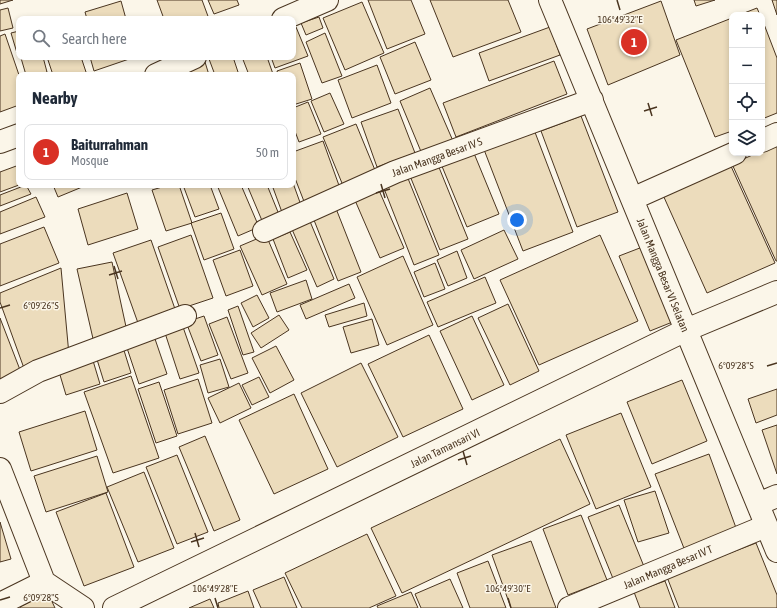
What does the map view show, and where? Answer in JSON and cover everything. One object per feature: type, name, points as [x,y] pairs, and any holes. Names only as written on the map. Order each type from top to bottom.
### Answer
[{"type":"street","points":[[290,16],[327,0]]},
{"type":"street","name":"Jalan Mangga Besar VI Selatan","points":[[550,0],[686,330],[767,500],[766,526],[777,551]]},
{"type":"street","points":[[162,72],[188,60]]},
{"type":"street","name":"Jalan Mangga Besar IV S","points":[[264,231],[395,172],[592,100]]},
{"type":"street","points":[[765,140],[777,134]]},
{"type":"street","points":[[0,142],[16,136]]},
{"type":"street","points":[[632,199],[729,156]]},
{"type":"street","name":"Jalan Tamansari VI","points":[[114,608],[686,330],[777,292]]},
{"type":"street","points":[[0,392],[38,371],[186,316]]},
{"type":"street","points":[[0,469],[44,582],[83,608]]},
{"type":"street","name":"Jalan Mangga Besar IV T","points":[[570,608],[766,526]]},
{"type":"street","points":[[0,604],[44,582]]},
{"type":"building","points":[[0,0],[13,0],[0,4]]},
{"type":"building","points":[[157,0],[202,0],[208,16],[163,16]]},
{"type":"building","points":[[208,0],[237,0],[239,5],[214,14]]},
{"type":"building","points":[[368,0],[411,0],[425,34],[387,49]]},
{"type":"building","points":[[430,0],[508,0],[521,32],[453,57]]},
{"type":"building","points":[[694,0],[715,0],[696,6]]},
{"type":"building","points":[[772,0],[777,0],[777,15]]},
{"type":"building","points":[[121,1],[125,16],[86,16],[85,12]]},
{"type":"building","points":[[661,1],[680,55],[608,85],[587,29]]},
{"type":"building","points":[[362,2],[384,53],[345,70],[323,18]]},
{"type":"building","points":[[8,8],[13,28],[0,31],[0,10]]},
{"type":"building","points":[[757,8],[759,12],[747,12]]},
{"type":"building","points":[[319,17],[323,28],[306,35],[301,23]]},
{"type":"building","points":[[729,19],[729,132],[715,137],[676,40]]},
{"type":"building","points":[[296,27],[308,56],[275,68],[272,60],[296,60]]},
{"type":"building","points":[[550,27],[560,55],[489,81],[479,53]]},
{"type":"building","points":[[765,27],[777,58],[777,113],[765,118]]},
{"type":"building","points":[[16,32],[16,50],[11,33]]},
{"type":"building","points":[[325,33],[342,76],[322,83],[306,42]]},
{"type":"building","points":[[5,34],[18,72],[16,72],[16,106],[0,112],[0,36]]},
{"type":"building","points":[[415,42],[431,80],[395,94],[380,57]]},
{"type":"building","points":[[22,60],[44,60],[47,72],[25,72]]},
{"type":"building","points":[[48,60],[82,60],[86,72],[52,72]]},
{"type":"building","points":[[91,60],[126,60],[94,71]]},
{"type":"building","points":[[209,60],[234,60],[238,72],[214,72]]},
{"type":"building","points":[[243,60],[268,60],[272,72],[248,72]]},
{"type":"building","points":[[554,61],[567,94],[456,137],[443,103]]},
{"type":"building","points":[[205,62],[208,72],[179,72]]},
{"type":"building","points":[[300,63],[312,99],[296,104],[296,72],[277,71]]},
{"type":"building","points":[[377,65],[391,103],[352,118],[338,80]]},
{"type":"building","points":[[430,88],[453,141],[422,154],[400,101]]},
{"type":"building","points":[[330,93],[344,124],[324,132],[311,101]]},
{"type":"building","points":[[308,102],[321,134],[299,142],[296,134],[296,107]]},
{"type":"building","points":[[398,109],[415,153],[377,167],[361,122]]},
{"type":"building","points":[[581,116],[618,212],[577,227],[541,131]]},
{"type":"building","points":[[356,124],[377,175],[344,188],[323,137]]},
{"type":"building","points":[[533,127],[573,232],[523,251],[483,147]]},
{"type":"building","points":[[323,141],[341,191],[305,204],[296,181],[296,151]]},
{"type":"building","points":[[777,144],[777,261],[732,164],[750,156],[765,156],[765,150]]},
{"type":"building","points":[[471,146],[499,214],[467,227],[439,159]]},
{"type":"building","points":[[436,160],[468,239],[440,250],[408,171]]},
{"type":"building","points":[[730,164],[775,263],[707,293],[663,195]]},
{"type":"building","points":[[16,166],[16,186],[0,192],[0,172]]},
{"type":"building","points":[[407,176],[439,255],[414,265],[383,186]]},
{"type":"building","points":[[18,188],[28,188],[31,194],[0,206],[0,195]]},
{"type":"building","points":[[54,188],[80,188],[58,197]]},
{"type":"building","points":[[159,188],[180,188],[192,223],[166,231],[152,190]]},
{"type":"building","points":[[184,188],[211,188],[219,209],[195,217]]},
{"type":"building","points":[[218,188],[242,188],[259,227],[238,236]]},
{"type":"building","points":[[248,188],[268,188],[280,217],[263,223]]},
{"type":"building","points":[[273,188],[295,188],[302,208],[283,215]]},
{"type":"building","points":[[378,188],[404,248],[380,258],[354,198]]},
{"type":"building","points":[[127,193],[138,229],[88,245],[78,209]]},
{"type":"building","points":[[36,197],[45,217],[0,234],[0,212]]},
{"type":"building","points":[[335,206],[361,272],[338,281],[312,215]]},
{"type":"building","points":[[221,213],[234,249],[204,260],[191,223]]},
{"type":"building","points":[[309,219],[334,279],[317,287],[291,227]]},
{"type":"building","points":[[44,227],[59,263],[0,286],[0,244]]},
{"type":"building","points":[[504,230],[518,259],[474,279],[461,250]]},
{"type":"building","points":[[290,232],[307,270],[288,278],[273,239]]},
{"type":"building","points":[[191,235],[213,298],[180,309],[158,247]]},
{"type":"building","points":[[266,235],[287,284],[262,295],[240,246]]},
{"type":"building","points":[[600,235],[638,321],[539,365],[500,280]]},
{"type":"building","points":[[151,240],[175,309],[138,323],[113,253]]},
{"type":"building","points":[[645,246],[675,321],[650,331],[619,256]]},
{"type":"building","points":[[240,250],[253,286],[226,296],[213,260]]},
{"type":"building","points":[[457,251],[467,278],[448,286],[437,260]]},
{"type":"building","points":[[403,256],[433,325],[387,345],[357,277]]},
{"type":"building","points":[[112,262],[128,336],[94,343],[77,269]]},
{"type":"building","points":[[435,263],[445,289],[424,297],[414,272]]},
{"type":"building","points":[[61,268],[69,355],[25,371],[0,302],[0,293]]},
{"type":"building","points":[[485,277],[496,303],[438,327],[427,302]]},
{"type":"building","points":[[306,280],[312,299],[277,312],[270,293]]},
{"type":"building","points":[[349,284],[355,298],[306,319],[300,305]]},
{"type":"building","points":[[257,295],[269,318],[253,327],[241,303]]},
{"type":"building","points":[[364,303],[367,316],[329,327],[325,315]]},
{"type":"building","points":[[508,304],[539,371],[510,385],[478,318]]},
{"type":"building","points":[[238,306],[254,352],[243,355],[228,310]]},
{"type":"building","points":[[279,315],[289,330],[261,348],[251,333]]},
{"type":"building","points":[[204,316],[218,355],[201,361],[186,322]]},
{"type":"building","points":[[472,316],[504,385],[472,400],[440,331]]},
{"type":"building","points":[[227,317],[248,373],[231,379],[209,324]]},
{"type":"building","points":[[0,318],[22,375],[0,384]]},
{"type":"building","points":[[372,319],[379,345],[351,353],[343,327]]},
{"type":"building","points":[[183,327],[199,373],[180,379],[165,333]]},
{"type":"building","points":[[429,335],[463,409],[403,437],[368,364]]},
{"type":"building","points":[[154,336],[167,374],[139,384],[126,345]]},
{"type":"building","points":[[122,344],[131,373],[104,382],[95,353]]},
{"type":"building","points":[[276,346],[294,380],[270,393],[252,358]]},
{"type":"building","points":[[91,354],[100,384],[66,395],[57,365]]},
{"type":"building","points":[[220,359],[229,387],[208,393],[200,365]]},
{"type":"building","points":[[361,363],[398,437],[337,467],[301,393]]},
{"type":"building","points":[[131,376],[159,458],[113,473],[84,392]]},
{"type":"building","points":[[259,377],[269,397],[252,405],[242,385]]},
{"type":"building","points":[[198,379],[212,423],[178,434],[164,390]]},
{"type":"building","points":[[682,380],[707,441],[652,464],[627,402]]},
{"type":"building","points":[[159,382],[177,436],[156,443],[138,389]]},
{"type":"building","points":[[239,383],[251,408],[220,423],[208,398]]},
{"type":"building","points":[[777,389],[777,415],[756,423],[748,399]]},
{"type":"building","points":[[294,394],[328,469],[274,494],[239,420]]},
{"type":"building","points":[[85,411],[97,450],[31,471],[19,432]]},
{"type":"building","points":[[621,413],[651,487],[596,509],[566,435]]},
{"type":"building","points":[[777,425],[777,474],[762,430]]},
{"type":"building","points":[[205,436],[240,520],[214,531],[179,447]]},
{"type":"building","points":[[560,439],[590,504],[402,593],[371,528]]},
{"type":"building","points":[[709,454],[739,536],[687,556],[655,474]]},
{"type":"building","points":[[177,455],[208,532],[177,544],[146,467]]},
{"type":"building","points":[[97,456],[108,492],[46,512],[34,476]]},
{"type":"building","points":[[144,472],[174,548],[138,562],[107,487]]},
{"type":"building","points":[[655,491],[669,533],[638,542],[624,500]]},
{"type":"building","points":[[106,493],[134,567],[84,586],[56,512]]},
{"type":"building","points":[[619,505],[645,569],[614,581],[588,517]]},
{"type":"building","points":[[581,515],[607,580],[568,595],[543,529]]},
{"type":"building","points":[[0,522],[11,559],[0,562]]},
{"type":"building","points":[[367,534],[396,596],[369,608],[302,608],[285,573]]},
{"type":"building","points":[[531,541],[556,608],[511,608],[492,555]]},
{"type":"building","points":[[756,543],[777,595],[777,608],[679,608],[667,577]]},
{"type":"building","points":[[488,561],[506,608],[470,608],[457,573]]},
{"type":"building","points":[[284,577],[297,608],[261,608],[253,590]]},
{"type":"building","points":[[450,579],[463,608],[421,608],[415,594]]},
{"type":"building","points":[[665,581],[675,608],[640,608],[634,592]]},
{"type":"building","points":[[248,591],[254,608],[219,608],[218,603]]},
{"type":"building","points":[[411,592],[418,608],[378,608],[377,606]]},
{"type":"building","points":[[48,593],[55,608],[20,608],[20,607]]},
{"type":"building","points":[[210,599],[214,608],[189,608]]},
{"type":"place","name":"Baiturrahman","points":[[634,42]]}]
